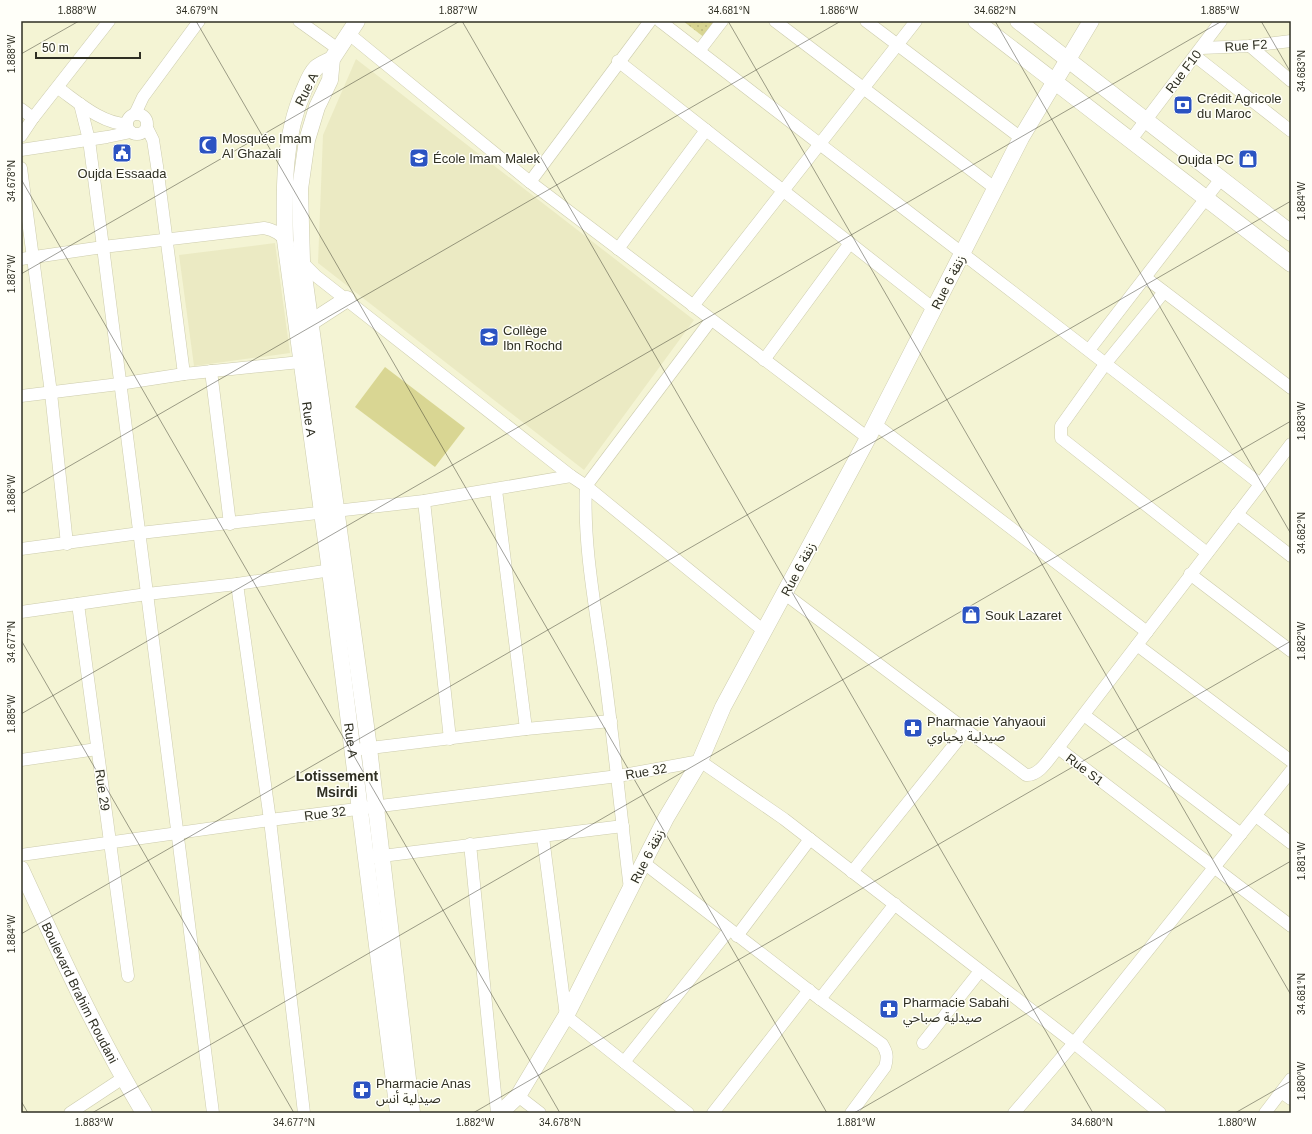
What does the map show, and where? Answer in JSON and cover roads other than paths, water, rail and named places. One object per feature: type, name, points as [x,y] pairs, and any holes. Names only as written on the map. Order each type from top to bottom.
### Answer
[{"type":"street","points":[[21,136],[32,118],[58,88],[109,21]]},
{"type":"street","points":[[129,128],[128,119],[135,114],[143,97],[199,21]]},
{"type":"street","points":[[299,21],[335,54],[353,28],[530,182],[868,438]]},
{"type":"street","points":[[660,21],[962,254],[1090,350],[1260,484]]},
{"type":"street","points":[[699,51],[722,21]]},
{"type":"street","points":[[776,21],[996,189]]},
{"type":"street","points":[[866,21],[1021,138]]},
{"type":"street","points":[[693,306],[916,21]]},
{"type":"street","points":[[976,21],[1291,264]]},
{"type":"street","points":[[1018,21],[1145,122],[1291,233]]},
{"type":"street","name":"Rue 6 زنقة","points":[[499,1113],[518,1096],[566,1016],[666,818],[700,761],[723,707],[868,438],[1021,138],[1069,61],[1091,21]]},
{"type":"street","name":"Rue F10","points":[[1130,140],[1221,21]]},
{"type":"street","points":[[530,182],[644,23]]},
{"type":"street","name":"Rue F2","points":[[1198,52],[1291,42]]},
{"type":"street","points":[[1250,46],[1291,81]]},
{"type":"street","points":[[1198,52],[1291,131]]},
{"type":"street","name":"Rue A","points":[[335,54],[316,68],[309,78],[295,111],[285,181],[285,240],[308,361],[337,569],[369,748],[367,808]]},
{"type":"street","name":"Rue A","points":[[308,361],[310,323],[302,261],[300,175],[313,118],[330,80],[335,54]]},
{"type":"street","points":[[618,61],[934,309]]},
{"type":"street","points":[[58,88],[80,104],[140,134],[147,128]]},
{"type":"street","points":[[80,104],[89,140],[213,1113]]},
{"type":"street","points":[[21,109],[32,118]]},
{"type":"street","points":[[135,114],[144,116],[147,119],[147,128],[153,140],[165,240],[184,374]]},
{"type":"street","points":[[21,150],[89,140],[129,128]]},
{"type":"street","points":[[618,249],[706,130]]},
{"type":"street","points":[[21,168],[51,394],[67,544]]},
{"type":"street","points":[[1090,350],[1220,180]]},
{"type":"street","points":[[21,259],[103,247],[264,228],[272,229],[279,233],[316,276],[570,476],[586,486],[764,631]]},
{"type":"street","points":[[764,360],[850,243]]},
{"type":"street","points":[[1146,278],[1291,388]]},
{"type":"street","points":[[1164,292],[1106,363],[1061,426],[1061,438],[1207,553]]},
{"type":"street","points":[[310,323],[347,299]]},
{"type":"street","points":[[630,889],[618,776],[595,602],[586,514],[586,486],[711,320]]},
{"type":"street","points":[[21,396],[51,394],[184,374],[308,361]]},
{"type":"street","points":[[211,371],[230,524]]},
{"type":"street","points":[[875,424],[1147,632]]},
{"type":"street","points":[[1058,748],[1260,484],[1286,459],[1291,444]]},
{"type":"street","points":[[21,549],[140,533],[424,501],[496,490],[570,476]]},
{"type":"street","points":[[496,490],[526,729]]},
{"type":"street","points":[[424,501],[450,739]]},
{"type":"street","points":[[1237,514],[1291,556]]},
{"type":"street","points":[[21,612],[147,594],[237,584],[337,569]]},
{"type":"street","name":"Rue A","points":[[337,569],[352,751],[367,808],[388,972],[412,1113]]},
{"type":"street","points":[[1190,574],[1291,651]]},
{"type":"street","points":[[237,584],[270,820],[304,1113]]},
{"type":"street","name":"Rue S1","points":[[785,594],[1026,774],[1033,775],[1038,772],[1058,748],[1291,926]]},
{"type":"street","name":"Rue 29","points":[[78,604],[128,976]]},
{"type":"street","points":[[1137,645],[1291,762]]},
{"type":"street","points":[[1084,715],[1241,834]]},
{"type":"street","points":[[352,751],[526,729],[611,721]]},
{"type":"street","points":[[852,872],[966,730]]},
{"type":"street","points":[[21,760],[97,749]]},
{"type":"street","points":[[700,761],[784,819],[1074,1043],[1160,1113]]},
{"type":"street","name":"Rue 32","points":[[21,855],[270,820],[618,776],[700,761]]},
{"type":"street","points":[[1014,1113],[1074,1043],[1291,771]]},
{"type":"street","points":[[1256,816],[1291,843]]},
{"type":"street","points":[[374,857],[623,826]]},
{"type":"street","points":[[543,837],[566,1016],[688,1113]]},
{"type":"street","points":[[624,1062],[810,839]]},
{"type":"street","points":[[470,844],[499,1113]]},
{"type":"street","points":[[644,863],[733,933],[882,1044],[886,1051],[887,1059],[885,1067],[851,1113]]},
{"type":"street","name":"Boulevard Brahim Roudani","points":[[21,869],[62,959],[123,1078],[144,1113]]},
{"type":"street","points":[[820,999],[894,904]]},
{"type":"street","points":[[923,1043],[980,971]]},
{"type":"street","name":"Rue A","points":[[388,972],[398,1113]]},
{"type":"street","points":[[713,1113],[808,990]]},
{"type":"street","points":[[70,1113],[123,1078]]},
{"type":"street","points":[[1265,1113],[1291,1079]]},
{"type":"street","points":[[1281,1092],[1291,1099]]},
{"type":"street","points":[[518,1096],[540,1113]]},
{"type":"place","name":"Crédit Agricole du Maroc","points":[[1183,105]]},
{"type":"place","name":"Mosquée Imam Al Ghazali","points":[[208,145]]},
{"type":"place","name":"Oujda Essaada","points":[[122,153]]},
{"type":"place","name":"École Imam Malek","points":[[419,158]]},
{"type":"place","name":"Oujda PC","points":[[1248,159]]},
{"type":"place","name":"Collège Ibn Rochd","points":[[489,337]]},
{"type":"place","name":"Souk Lazaret","points":[[971,615]]},
{"type":"place","name":"Pharmacie Yahyaoui صيدلية يحياوي","points":[[913,728]]},
{"type":"place","name":"Pharmacie Sabahi صيدلية صباحي","points":[[889,1009]]},
{"type":"place","name":"Pharmacie Anas صيدلية أنس","points":[[362,1090]]},
{"type":"district","name":"Lotissement Msirdi","points":[[337,784]]}]
